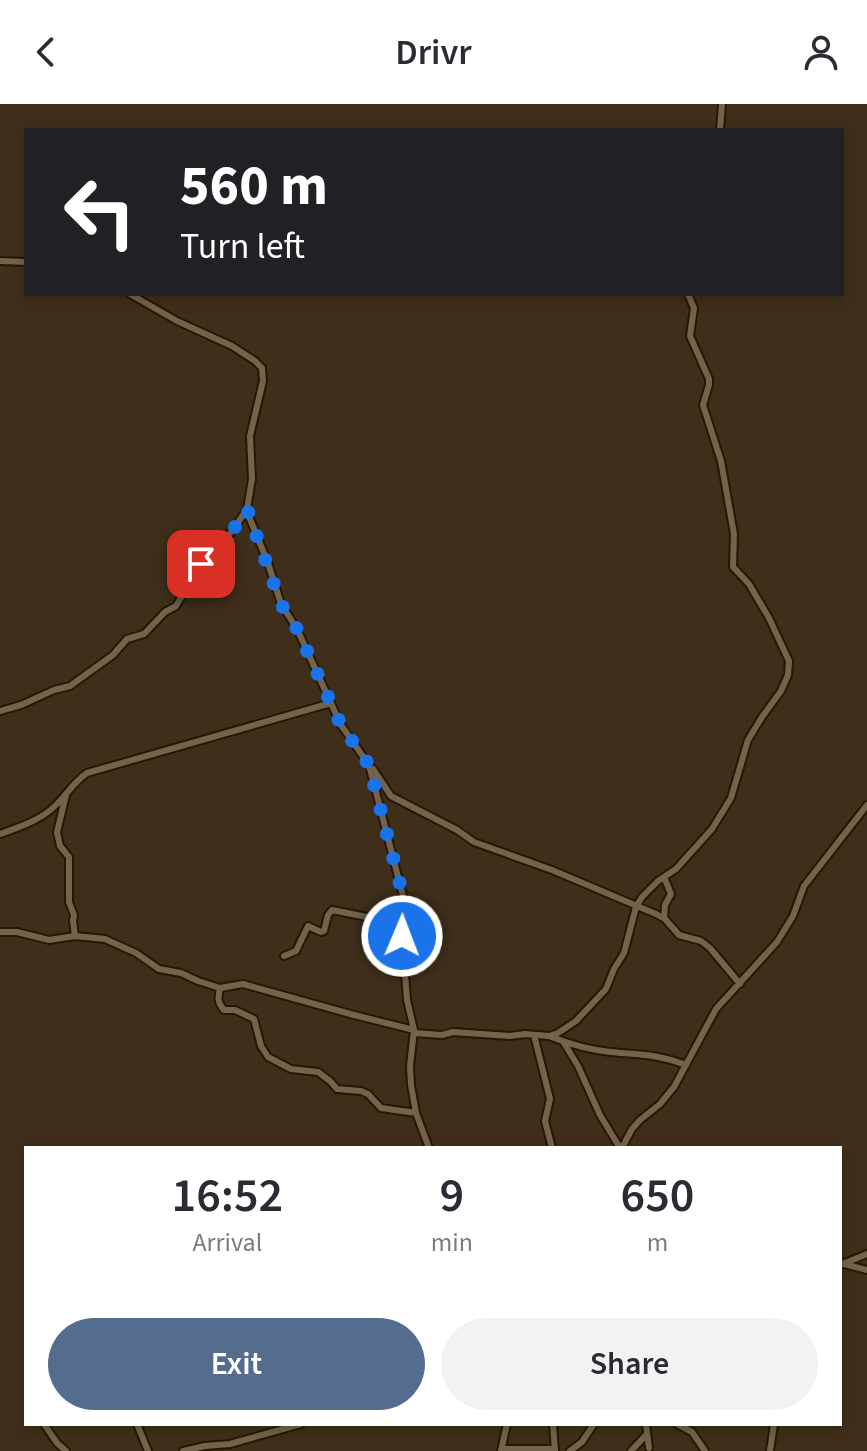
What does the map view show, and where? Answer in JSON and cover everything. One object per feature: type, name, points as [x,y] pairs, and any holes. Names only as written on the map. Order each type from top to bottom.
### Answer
[{"type":"street","points":[[720,128],[722,104]]},
{"type":"street","points":[[0,261],[24,262]]},
{"type":"street","points":[[0,711],[70,686],[113,655],[127,639],[144,634],[165,612],[176,606],[209,553],[233,530],[247,509],[252,479],[250,436],[263,381],[262,368],[232,346],[177,321],[133,296]]},
{"type":"street","points":[[549,1036],[576,1021],[606,989],[624,953],[636,907],[642,897],[698,846],[723,812],[731,798],[748,740],[781,691],[789,668],[783,646],[769,618],[749,584],[733,567],[734,534],[721,461],[703,405],[709,379],[690,336],[694,308],[689,296]]},
{"type":"street","points":[[247,509],[281,604],[297,629],[341,725],[391,796],[474,842],[552,870],[664,918],[679,935],[696,938],[710,948],[740,984]]},
{"type":"street","points":[[0,834],[39,817],[56,805],[79,778],[100,768],[331,703]]},
{"type":"street","points":[[369,765],[403,896],[402,936],[407,1000],[414,1032],[410,1066],[413,1097],[428,1146]]},
{"type":"street","points":[[67,791],[57,832],[60,846],[69,857],[69,902],[74,915],[75,936]]},
{"type":"street","points":[[622,1146],[632,1129],[674,1087],[716,1009],[777,942],[793,916],[804,886],[867,805]]},
{"type":"street","points":[[664,877],[671,892],[664,918]]},
{"type":"street","points":[[284,956],[296,951],[308,926],[324,931],[332,910],[403,920]]},
{"type":"street","points":[[632,921],[650,911]]},
{"type":"street","points":[[0,932],[17,932],[54,941],[75,936],[105,939],[136,953],[159,969],[181,973],[196,981],[220,988],[243,984],[414,1032],[549,1036],[564,1043],[608,1052],[667,1057],[686,1065]]},
{"type":"street","points":[[220,988],[220,1006],[254,1019],[261,1046],[268,1057],[291,1069],[318,1072],[337,1089],[368,1094],[381,1108],[416,1113]]},
{"type":"street","points":[[534,1035],[550,1099],[545,1121],[551,1146]]},
{"type":"street","points":[[564,1043],[600,1115],[620,1146]]},
{"type":"street","points":[[842,1264],[867,1254]]},
{"type":"street","points":[[842,1264],[867,1270]]},
{"type":"street","points":[[45,1426],[66,1451]]},
{"type":"street","points":[[138,1426],[148,1451]]},
{"type":"street","points":[[183,1451],[230,1444],[294,1426]]},
{"type":"street","points":[[507,1426],[501,1450],[555,1450],[553,1426]]},
{"type":"street","points":[[570,1451],[582,1442],[593,1426]]},
{"type":"street","points":[[646,1426],[649,1448]]},
{"type":"street","points":[[681,1426],[692,1432],[705,1451]]},
{"type":"street","points":[[770,1451],[774,1426]]},
{"type":"street","points":[[631,1451],[647,1434]]},
{"type":"route","points":[[201,564],[224,541],[247,509],[281,604],[297,629],[341,725],[369,765],[403,896],[402,936]]}]
